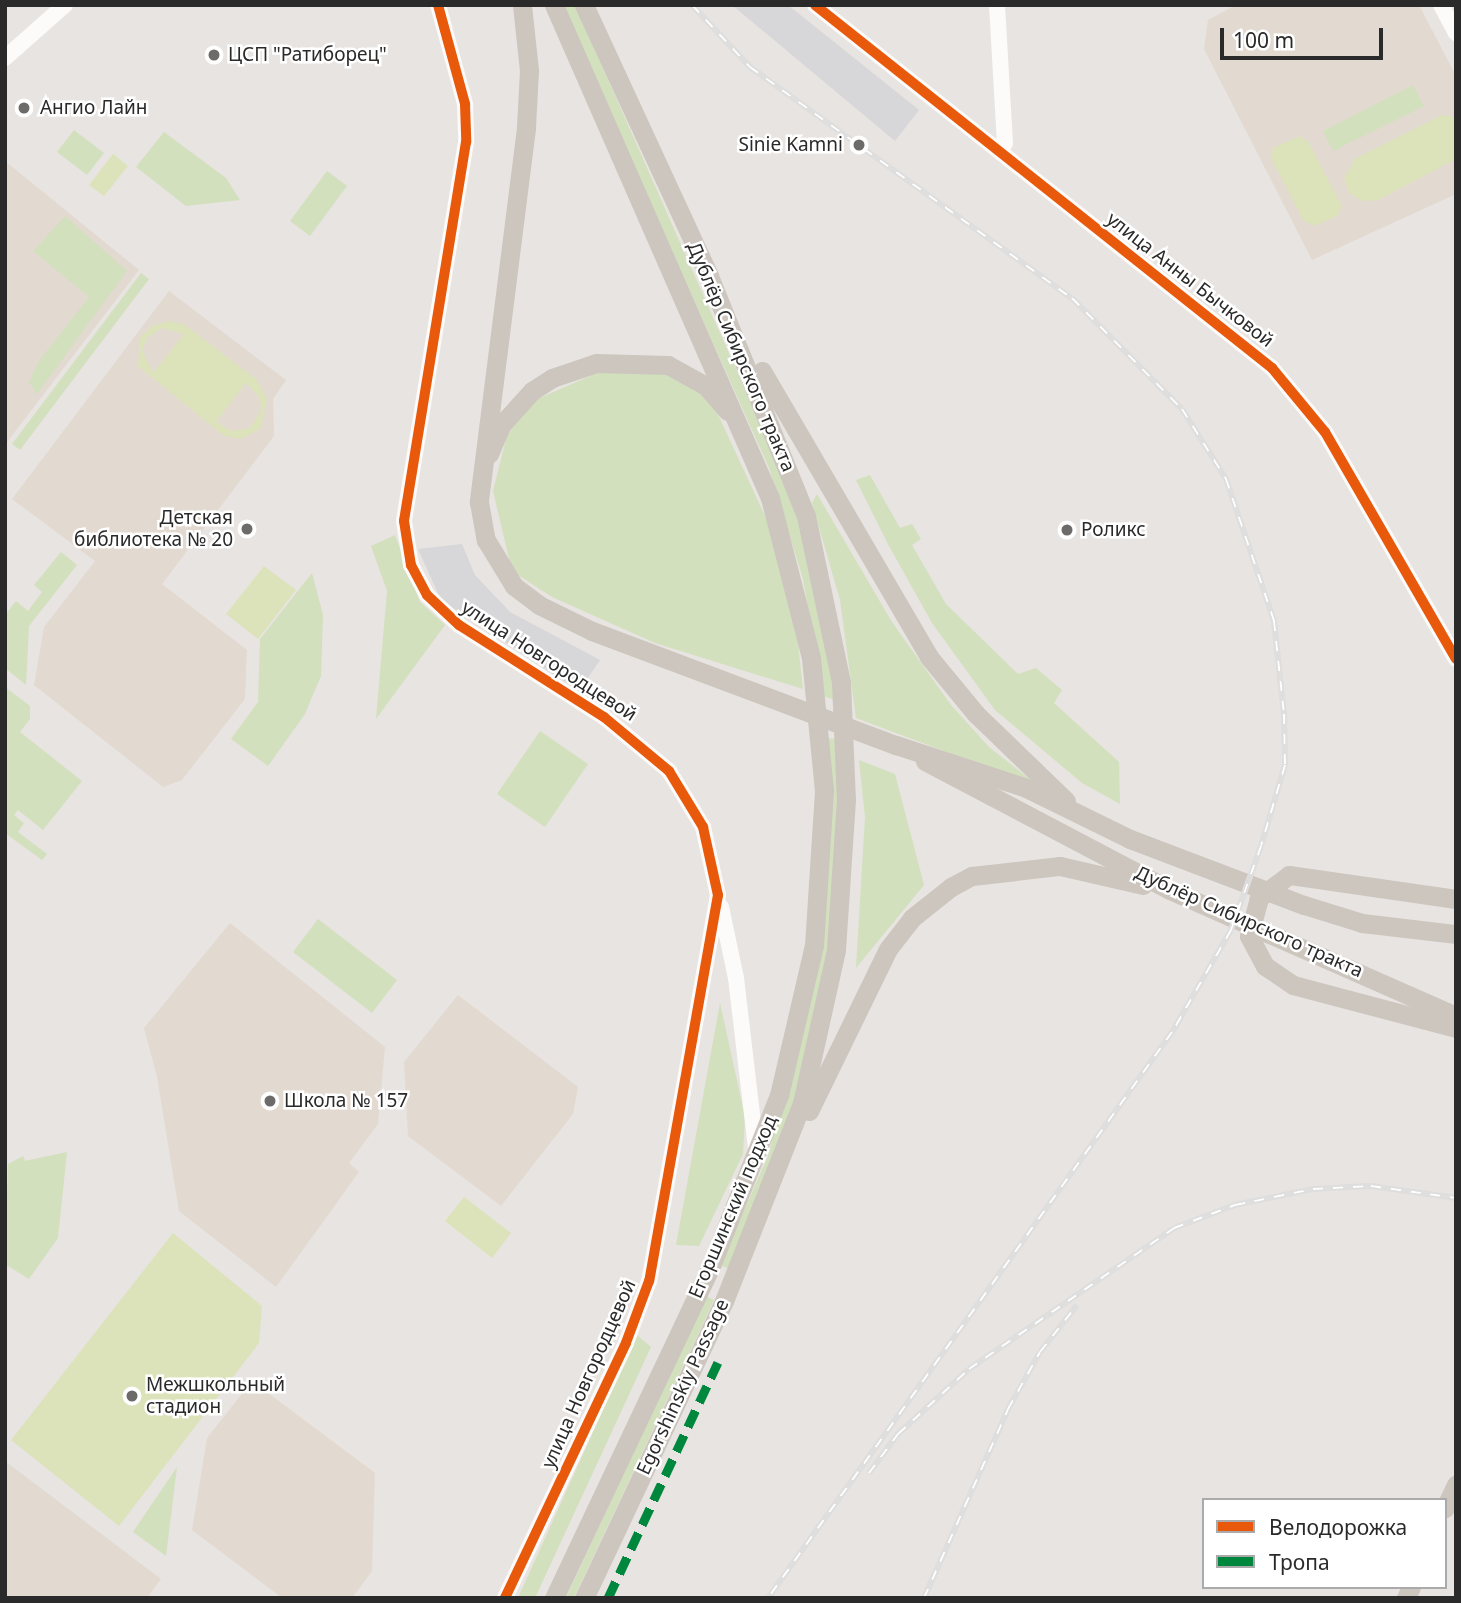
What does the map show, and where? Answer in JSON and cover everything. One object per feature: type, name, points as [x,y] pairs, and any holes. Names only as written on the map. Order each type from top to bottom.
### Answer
[{"type":"main road","name":"Дублёр Сибирского тракта","points":[[522,5],[529,70],[526,128],[479,486],[486,540],[498,567],[526,597],[560,617],[743,690],[896,745],[966,765],[1204,866],[1304,905],[1362,923],[1456,934]]},
{"type":"main road","name":"Дублёр Сибирского тракта","points":[[554,5],[743,428],[788,559],[811,658],[824,791]]},
{"type":"main road","name":"Дублёр Сибирского тракта","points":[[584,5],[709,276],[806,516],[841,682],[846,799]]},
{"type":"main road","name":"Дублёр Сибирского тракта","points":[[709,276],[909,627],[958,695],[1079,814]]},
{"type":"main road","name":"Дублёр Сибирского тракта","points":[[479,486],[502,424],[532,391],[552,377],[596,363],[656,362],[692,376],[725,405],[788,559]]},
{"type":"main road","name":"Дублёр Сибирского тракта","points":[[896,745],[1170,890],[1456,1016]]},
{"type":"main road","name":"Егоршинский подход","points":[[554,1598],[756,1163],[805,1000],[819,897],[824,791]]},
{"type":"main road","name":"Егоршинский подход","points":[[778,1175],[810,1071],[831,978],[843,878],[846,799]]},
{"type":"main road","points":[[778,1175],[868,984],[900,932],[928,904],[972,876],[1026,867],[1089,870],[1170,890]]},
{"type":"main road","points":[[1456,899],[1289,875],[1259,898],[1249,936],[1265,966],[1293,985],[1456,1028]]},
{"type":"main road","name":"Egorshinskiy Passage","points":[[584,1598],[778,1175]]},
{"type":"main road","points":[[1447,1504],[1456,1484]]},
{"type":"street","points":[[5,58],[65,5]]},
{"type":"street","name":"улица Новгородцевой","points":[[438,5],[466,104],[466,142],[404,521],[411,565],[427,595],[459,625],[604,717],[669,771],[703,827],[718,895],[707,972],[649,1281],[626,1343],[505,1598]]},
{"type":"street","name":"улица Анны Бычковой","points":[[815,5],[1199,306],[1281,377],[1325,432],[1456,659]]},
{"type":"street","points":[[997,5],[1005,143],[1001,151]]},
{"type":"street","points":[[1441,5],[1456,33]]},
{"type":"street","points":[[718,895],[736,978],[756,1119],[756,1163]]},
{"type":"street","points":[[707,972],[723,964],[736,978]]},
{"type":"shaded area","points":[[732,5],[788,5],[919,110],[895,141]]},
{"type":"shaded area","points":[[1236,5],[1419,5],[1456,76],[1456,194],[1312,260],[1204,49],[1208,20]]},
{"type":"shaded area","points":[[5,161],[139,270],[7,442],[5,440]]},
{"type":"shaded area","points":[[169,291],[286,380],[273,399],[274,436],[162,584],[247,650],[245,699],[182,780],[163,787],[34,685],[44,627],[95,561],[12,499]]},
{"type":"shaded area","points":[[462,544],[475,575],[510,612],[600,660],[579,691],[441,600],[418,549]]},
{"type":"shaded area","name":"Школа № 157","points":[[230,923],[385,1047],[378,1124],[349,1163],[359,1172],[276,1287],[179,1211],[157,1077],[144,1028]]},
{"type":"shaded area","points":[[458,995],[578,1087],[573,1114],[501,1206],[408,1136],[404,1062]]},
{"type":"shaded area","points":[[252,1381],[375,1473],[372,1571],[352,1598],[282,1598],[192,1530],[207,1438]]},
{"type":"shaded area","points":[[5,1461],[161,1579],[147,1598],[5,1598]]},
{"type":"green space","points":[[562,5],[575,5],[790,491],[812,569],[835,700],[823,696],[803,579],[769,468]]},
{"type":"green space","points":[[1413,85],[1424,106],[1333,151],[1323,131]]},
{"type":"green space","points":[[1442,115],[1456,117],[1456,159],[1378,200],[1362,201],[1349,193],[1344,178],[1356,158]]},
{"type":"green space","points":[[74,130],[104,153],[87,175],[57,152]]},
{"type":"green space","points":[[164,132],[226,178],[240,200],[186,206],[136,167]]},
{"type":"green space","points":[[1300,136],[1309,143],[1342,206],[1337,216],[1314,226],[1303,220],[1271,158],[1273,148]]},
{"type":"green space","points":[[113,154],[128,166],[104,196],[89,185]]},
{"type":"green space","points":[[327,171],[347,186],[310,236],[290,221]]},
{"type":"green space","points":[[65,216],[127,271],[37,394],[29,382],[38,362],[89,297],[33,251]]},
{"type":"green space","points":[[141,273],[149,279],[20,450],[12,444]]},
{"type":"green space","points":[[170,321],[185,325],[256,379],[267,399],[260,429],[241,439],[224,436],[138,366],[140,338],[152,326]],"holes":[[[161,328],[184,334],[153,373],[142,351],[147,338]],[[246,383],[260,398],[261,411],[250,428],[232,431],[216,422]]]},
{"type":"green space","points":[[599,372],[662,373],[701,392],[715,408],[766,518],[795,617],[803,689],[655,643],[552,597],[512,571],[493,491],[507,435],[533,401]]},
{"type":"green space","points":[[870,475],[900,528],[912,524],[921,539],[912,545],[946,604],[1018,674],[1036,668],[1062,690],[1054,703],[1119,762],[1120,804],[1082,783],[995,710],[932,623],[889,546],[856,480]]},
{"type":"green space","points":[[817,494],[892,622],[951,705],[989,747],[1040,787],[856,718],[840,600],[812,503]]},
{"type":"green space","points":[[395,535],[420,602],[445,625],[376,719],[387,591],[371,546]]},
{"type":"green space","points":[[61,552],[77,565],[29,626],[26,685],[5,668],[5,615],[16,601],[28,611],[42,592],[34,585]]},
{"type":"green space","points":[[264,566],[296,590],[258,639],[226,614]]},
{"type":"green space","points":[[312,573],[323,615],[321,676],[305,714],[268,766],[231,739],[258,702],[260,639]]},
{"type":"green space","points":[[5,687],[30,706],[30,719],[20,732],[82,781],[43,830],[18,810],[14,815],[24,823],[18,832],[47,854],[42,860],[5,833]]},
{"type":"green space","points":[[540,731],[588,764],[545,827],[497,794]]},
{"type":"green space","points":[[827,738],[836,739],[839,814],[833,926],[800,1088],[729,1269],[720,1265],[768,1156],[815,980]]},
{"type":"green space","points":[[859,760],[895,774],[924,885],[856,968],[865,817]]},
{"type":"green space","points":[[318,919],[397,980],[372,1013],[293,952]]},
{"type":"green space","points":[[720,1003],[745,1117],[743,1154],[699,1246],[676,1245]]},
{"type":"green space","points":[[67,1152],[58,1238],[29,1279],[5,1264],[8,1164],[23,1156],[25,1161]]},
{"type":"green space","points":[[464,1197],[511,1233],[492,1258],[445,1221]]},
{"type":"green space","name":"Межшкольный стадион","points":[[173,1233],[262,1306],[259,1343],[119,1526],[11,1440]]},
{"type":"green space","points":[[706,1296],[714,1300],[574,1598],[566,1598]]},
{"type":"green space","points":[[637,1335],[651,1347],[535,1598],[518,1598]]},
{"type":"green space","points":[[177,1467],[166,1556],[133,1532]]},
{"type":"railway","points":[[692,5],[750,67],[1072,298],[1182,409],[1226,479],[1274,621],[1284,714],[1285,765],[1261,846],[1231,930],[1172,1032],[768,1598]]},
{"type":"railway","points":[[869,1473],[898,1434],[969,1369],[1174,1228],[1235,1205],[1313,1189],[1371,1186],[1456,1198]]},
{"type":"railway","points":[[924,1598],[1008,1409],[1040,1352],[1077,1305]]},
{"type":"marked path","points":[[608,1598],[718,1362]]},
{"type":"cycle path","points":[[438,5],[465,104],[466,142],[404,521],[411,565],[427,595],[459,625],[604,717],[669,771],[703,827],[718,895],[649,1281],[626,1343],[505,1598]]},
{"type":"cycle path","points":[[815,5],[1272,368],[1325,432],[1456,659]]},
{"type":"place","name":"ЦСП \"Ратиборец\"","points":[[214,55]]},
{"type":"place","name":"Ангио Лайн","points":[[24,108]]},
{"type":"place","name":"Sinie Kamni","points":[[859,145]]},
{"type":"place","name":"Детская библиотека № 20","points":[[247,529]]},
{"type":"place","name":"Роликс","points":[[1067,530]]},
{"type":"place","name":"Школа № 157","points":[[270,1101]]},
{"type":"place","name":"Межшкольный стадион","points":[[132,1396]]}]
